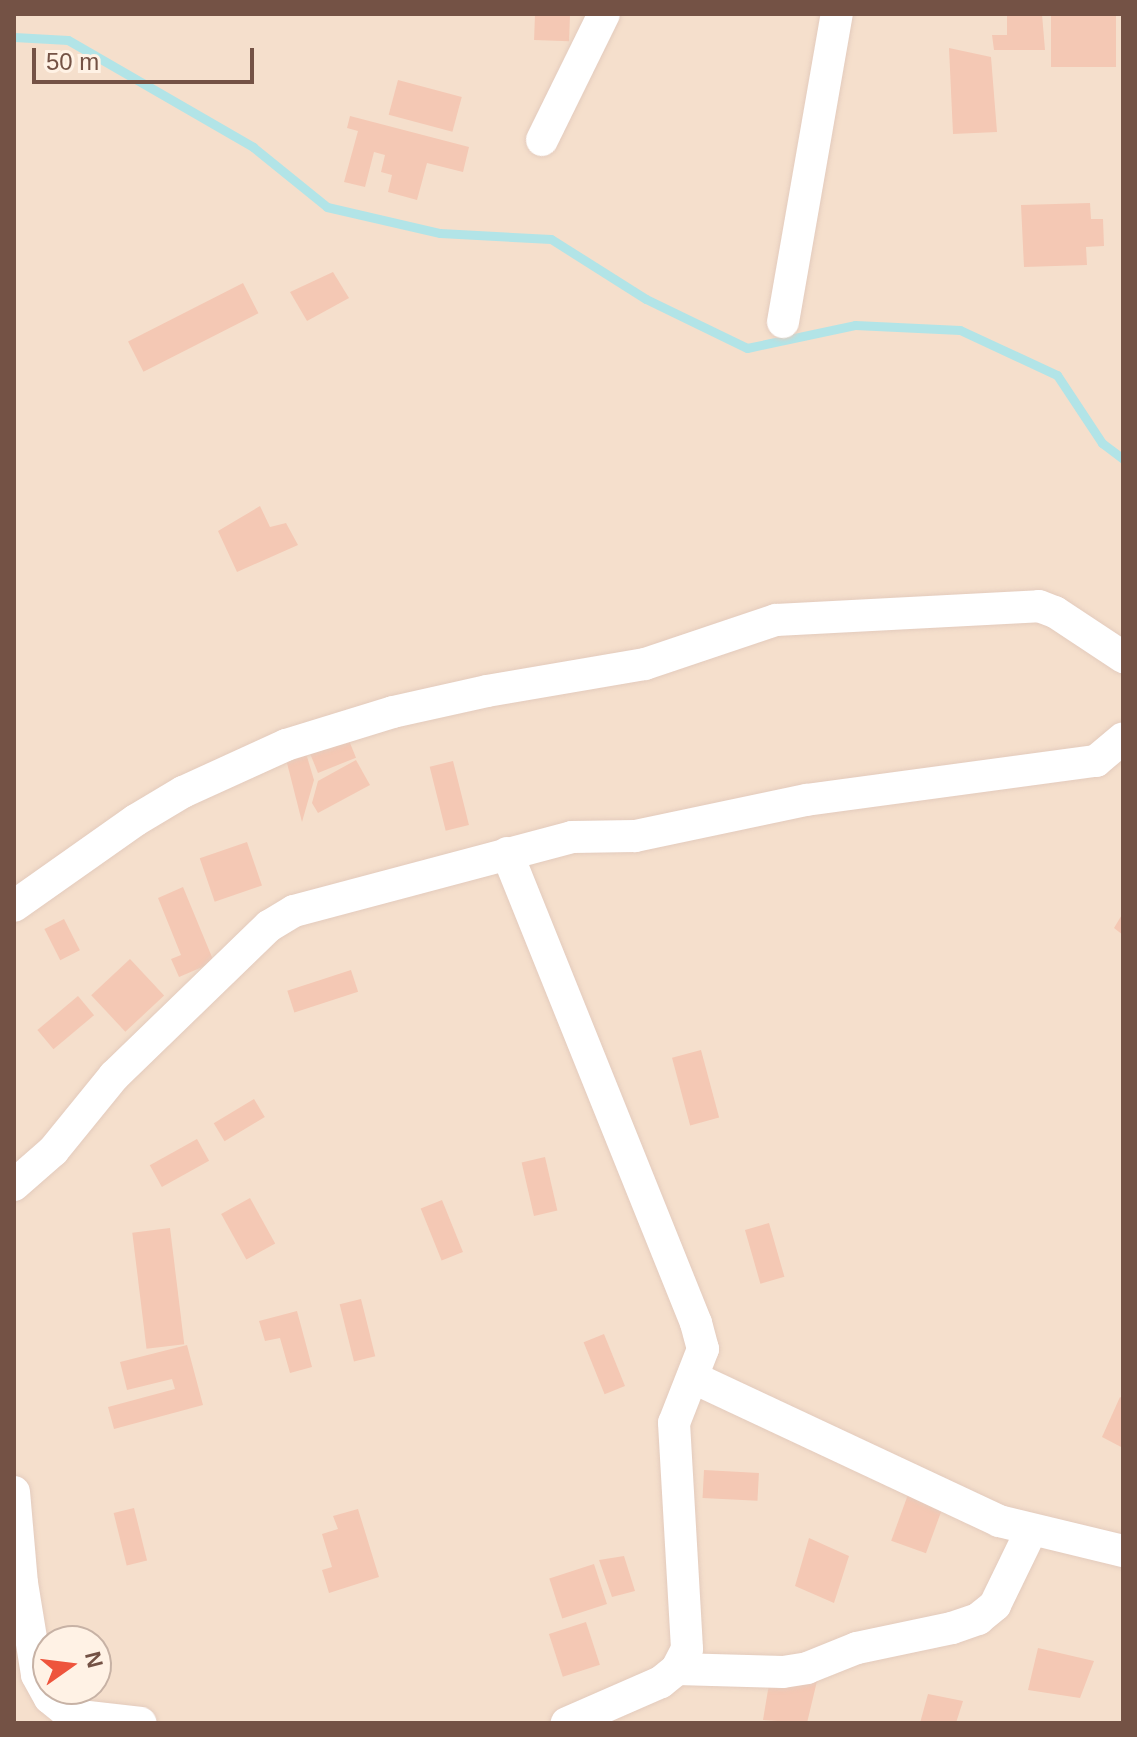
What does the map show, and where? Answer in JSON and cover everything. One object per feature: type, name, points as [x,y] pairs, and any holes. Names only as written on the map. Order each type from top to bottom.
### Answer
[{"type":"street","points":[[542,140],[604,14]]},
{"type":"street","points":[[783,322],[837,14]]},
{"type":"street","points":[[14,906],[136,820],[183,792],[286,745],[393,712],[487,691],[645,664],[776,620],[1039,606],[1055,612],[1123,657]]},
{"type":"street","points":[[14,1185],[53,1151],[114,1076],[269,926],[294,911],[572,837],[657,832],[806,800],[1096,761],[1123,738]]},
{"type":"street","points":[[507,853],[696,1323],[703,1349],[674,1423],[687,1649],[677,1669],[661,1682],[567,1723]]},
{"type":"street","points":[[694,1378],[999,1521],[1123,1551]]},
{"type":"street","points":[[14,1492],[22,1583],[37,1675],[60,1719],[141,1723]]},
{"type":"street","points":[[677,1669],[783,1672],[807,1668],[857,1648],[952,1628],[978,1619],[995,1605],[1031,1531]]},
{"type":"shaded area","points":[[14,14],[1123,14],[1123,1723],[14,1723]]},
{"type":"building","points":[[535,14],[570,15],[569,41],[534,40]]},
{"type":"building","points":[[1007,14],[1042,14],[1045,50],[994,50],[992,35],[1007,35]]},
{"type":"building","points":[[1051,14],[1116,14],[1116,67],[1051,67]]},
{"type":"building","points":[[949,48],[991,57],[997,132],[953,134]]},
{"type":"building","points":[[398,80],[462,97],[452,132],[389,115]]},
{"type":"building","points":[[350,116],[469,147],[463,172],[427,163],[417,200],[388,192],[392,175],[381,172],[385,155],[374,152],[365,187],[344,182],[358,131],[347,128]]},
{"type":"building","points":[[1090,203],[1091,219],[1103,219],[1104,246],[1086,247],[1087,265],[1024,267],[1021,205]]},
{"type":"building","points":[[333,272],[349,298],[307,321],[290,292]]},
{"type":"building","points":[[243,283],[258,313],[143,372],[128,342]]},
{"type":"building","points":[[260,506],[270,527],[286,523],[298,545],[237,572],[218,531]]},
{"type":"building","points":[[344,728],[356,758],[318,773],[306,743]]},
{"type":"building","points":[[305,750],[314,780],[302,822],[287,763]]},
{"type":"building","points":[[356,760],[370,785],[318,813],[312,803],[318,781]]},
{"type":"building","points":[[453,761],[469,825],[446,831],[430,767]]},
{"type":"building","points":[[247,842],[262,885],[215,902],[200,858]]},
{"type":"building","points":[[183,887],[214,962],[179,977],[171,959],[181,955],[158,898]]},
{"type":"building","points":[[1123,913],[1123,935],[1114,928]]},
{"type":"building","points":[[64,919],[80,950],[60,960],[44,929]]},
{"type":"building","points":[[130,959],[164,996],[125,1032],[91,995]]},
{"type":"building","points":[[351,970],[358,992],[294,1013],[287,991]]},
{"type":"building","points":[[78,996],[94,1015],[53,1049],[37,1030]]},
{"type":"building","points":[[701,1050],[719,1118],[690,1125],[672,1058]]},
{"type":"building","points":[[254,1099],[265,1117],[225,1141],[214,1123]]},
{"type":"building","points":[[197,1139],[209,1161],[162,1187],[150,1165]]},
{"type":"building","points":[[545,1157],[557,1211],[534,1216],[522,1162]]},
{"type":"building","points":[[250,1198],[275,1243],[246,1259],[221,1214]]},
{"type":"building","points":[[442,1200],[463,1252],[442,1261],[421,1209]]},
{"type":"building","points":[[769,1223],[784,1277],[760,1284],[745,1230]]},
{"type":"building","points":[[170,1228],[184,1344],[147,1349],[132,1233]]},
{"type":"building","points":[[361,1299],[375,1356],[354,1362],[340,1304]]},
{"type":"building","points":[[297,1311],[312,1367],[290,1373],[280,1338],[265,1341],[259,1321]]},
{"type":"building","points":[[604,1334],[625,1386],[605,1394],[584,1342]]},
{"type":"building","points":[[187,1345],[203,1405],[114,1429],[108,1407],[175,1389],[172,1379],[127,1390],[120,1362]]},
{"type":"building","points":[[1120,1397],[1123,1399],[1123,1448],[1102,1437]]},
{"type":"building","points":[[704,1470],[759,1473],[757,1501],[703,1498]]},
{"type":"building","points":[[910,1489],[945,1502],[926,1553],[891,1541]]},
{"type":"building","points":[[134,1508],[147,1560],[127,1565],[114,1513]]},
{"type":"building","points":[[358,1509],[379,1577],[329,1593],[322,1570],[332,1567],[322,1534],[338,1529],[333,1516]]},
{"type":"building","points":[[809,1538],[849,1556],[834,1603],[795,1586]]},
{"type":"building","points":[[624,1556],[635,1591],[612,1597],[599,1560]]},
{"type":"building","points":[[594,1564],[607,1604],[562,1618],[549,1579]]},
{"type":"building","points":[[586,1622],[600,1665],[563,1677],[549,1634]]},
{"type":"building","points":[[1038,1648],[1094,1661],[1080,1698],[1028,1690]]},
{"type":"building","points":[[770,1678],[817,1681],[807,1723],[763,1720]]},
{"type":"building","points":[[928,1694],[963,1701],[956,1723],[920,1723]]},
{"type":"waterway","points":[[14,37],[68,40],[253,147],[327,207],[440,233],[551,239],[646,299],[747,348],[855,325],[960,330],[1057,375],[1102,443],[1123,459]]}]
